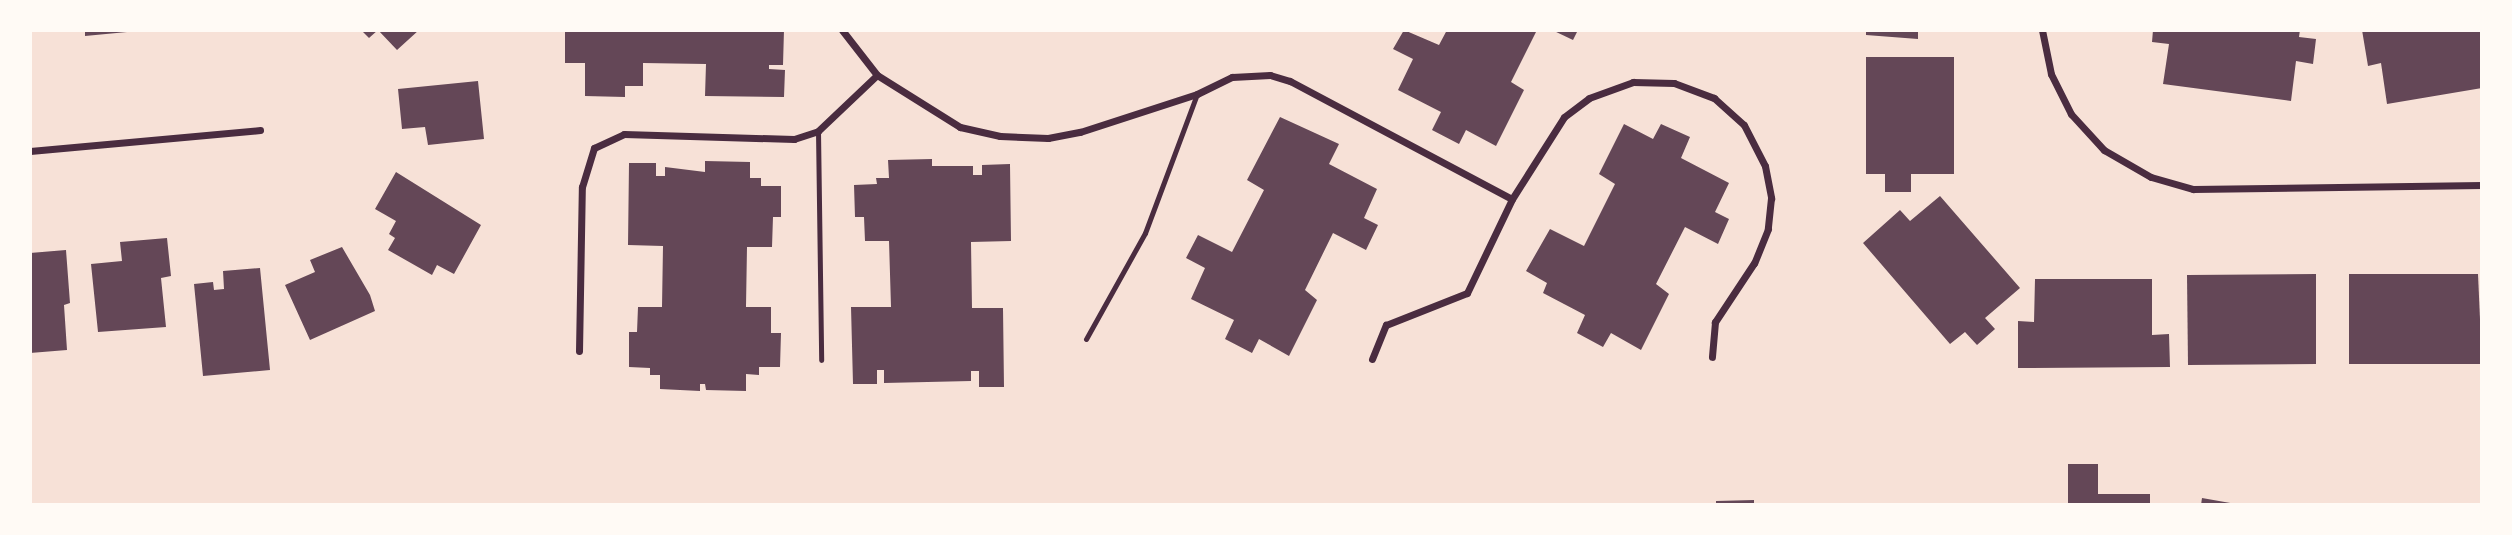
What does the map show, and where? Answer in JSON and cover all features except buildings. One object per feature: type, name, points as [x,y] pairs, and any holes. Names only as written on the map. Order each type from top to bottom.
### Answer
[{"type":"street","points":[[842,30],[877,75],[939,117],[1000,136],[1048,138],[1080,132],[1198,94],[1242,74],[1290,81],[1513,199]]},
{"type":"street","points":[[2042,30],[2051,74],[2071,114],[2104,150],[2151,177],[2193,190],[2462,188],[2482,185]]},
{"type":"street","points":[[579,351],[582,187],[594,148],[624,134],[794,139],[817,131],[877,75]]},
{"type":"street","points":[[1372,359],[1386,325],[1467,293],[1513,199],[1557,125],[1576,106],[1607,90],[1633,82],[1674,83],[1713,98],[1730,111],[1760,151],[1771,209],[1759,254],[1714,323],[1712,357]]},
{"type":"street","points":[[30,151],[260,130]]},
{"type":"lane","points":[[1086,339],[1145,233],[1198,94]]},
{"type":"lane","points":[[817,131],[821,360]]}]
